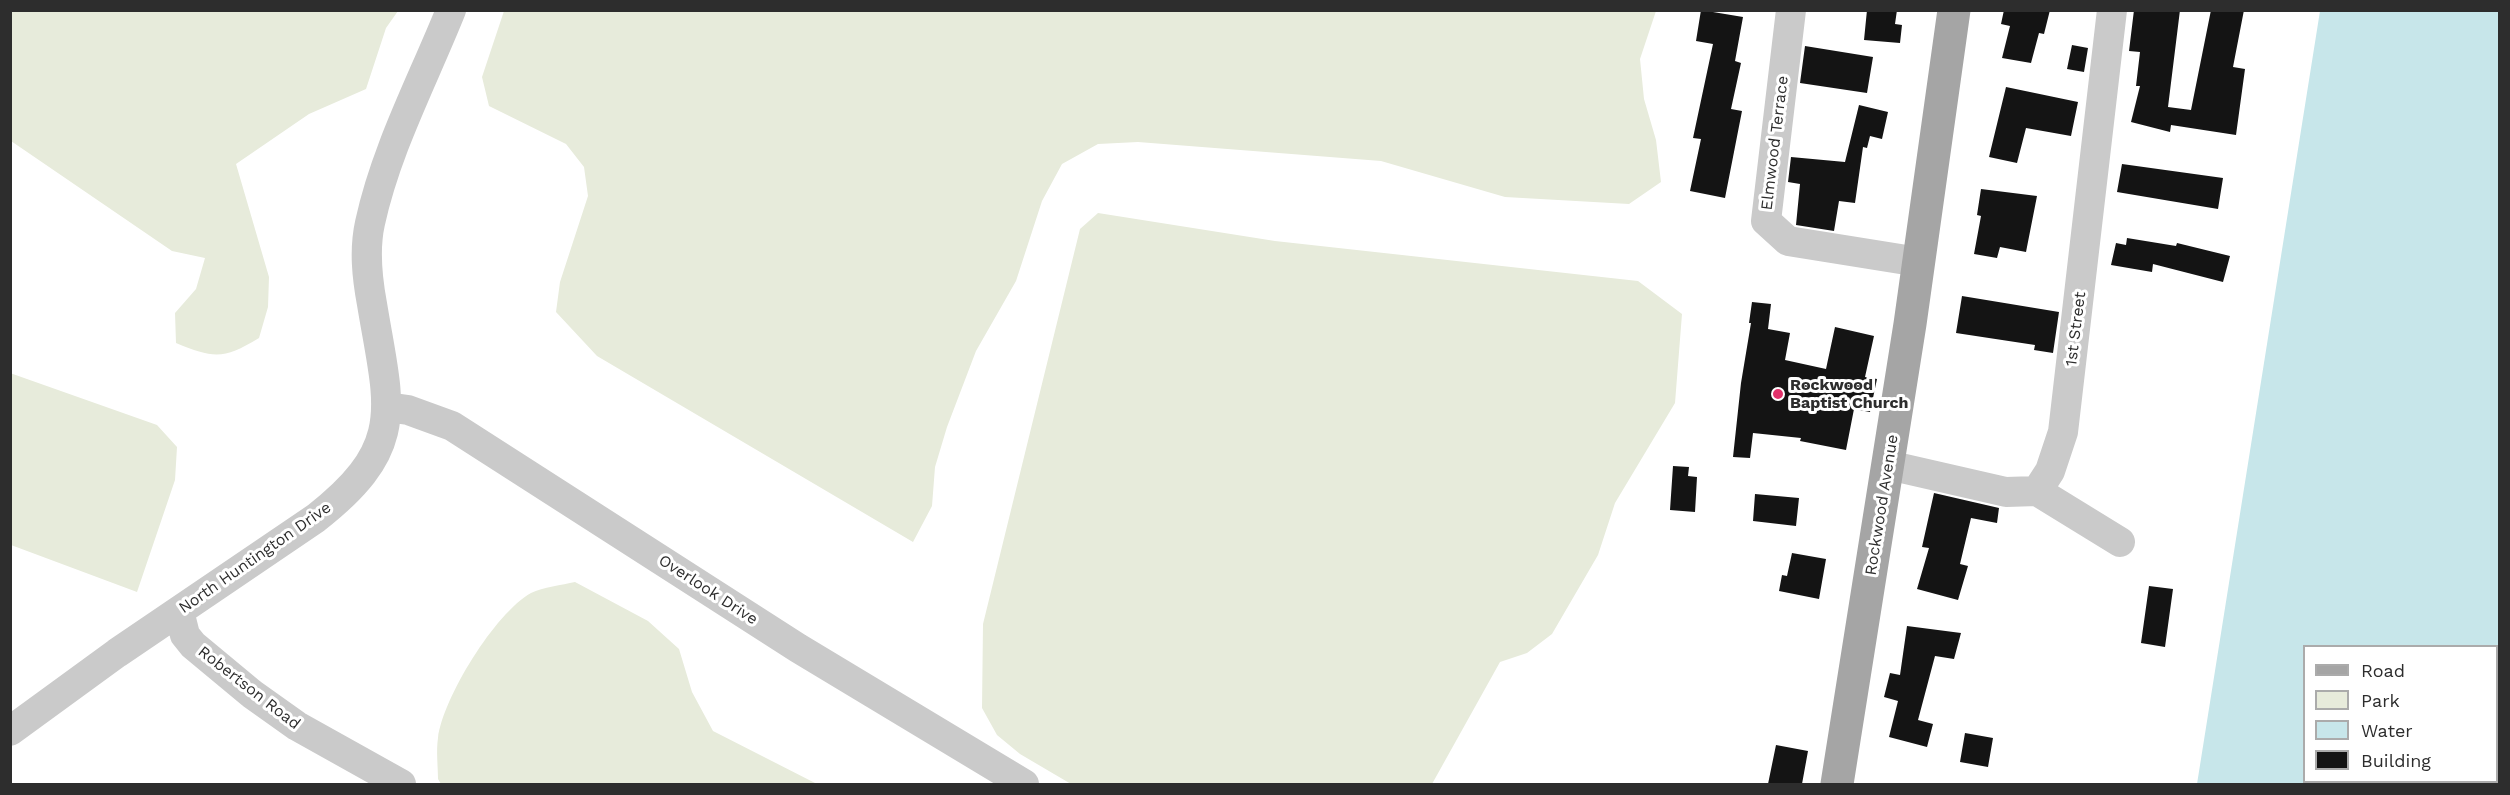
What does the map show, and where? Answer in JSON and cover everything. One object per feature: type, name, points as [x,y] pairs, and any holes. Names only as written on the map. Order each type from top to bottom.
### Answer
[{"type":"main road","name":"Rockwood Avenue","points":[[1837,784],[1919,262],[1954,10]]},
{"type":"street","name":"North Huntington Drive","points":[[10,731],[179,611],[269,552],[340,499],[373,461],[380,442],[387,407],[367,277],[366,249],[370,224],[388,161],[451,10]]},
{"type":"street","name":"Elmwood Terrace","points":[[1791,10],[1766,221],[1788,241],[1919,262]]},
{"type":"street","name":"1st Street","points":[[2037,491],[2050,471],[2063,432],[2112,10]]},
{"type":"street","name":"Overlook Drive","points":[[387,407],[417,412],[452,426],[798,648],[1024,784]]},
{"type":"street","points":[[1888,465],[2006,492],[2037,491],[2120,543]]},
{"type":"street","name":"Robertson Road","points":[[179,611],[185,635],[193,645],[252,694],[297,726],[401,784]]},
{"type":"green space","points":[[10,11],[398,11],[386,28],[366,89],[309,114],[236,164],[269,277],[268,307],[259,338],[237,350],[219,354],[201,352],[176,343],[175,313],[196,289],[205,258],[172,251],[11,141]]},
{"type":"green space","points":[[504,11],[1656,11],[1640,59],[1644,99],[1656,140],[1661,182],[1629,204],[1505,197],[1381,161],[1138,142],[1098,144],[1062,164],[1042,201],[1016,281],[976,351],[947,427],[935,467],[932,506],[913,542],[597,356],[556,312],[560,282],[588,196],[584,167],[566,144],[489,106],[482,77]]},
{"type":"green space","points":[[1098,213],[1275,241],[1638,281],[1682,314],[1675,403],[1615,503],[1598,555],[1552,634],[1527,653],[1500,662],[1432,784],[1071,784],[1020,754],[997,735],[982,708],[983,624],[1080,229]]},
{"type":"green space","points":[[10,373],[157,425],[177,447],[175,480],[137,592],[11,545]]},
{"type":"green space","points":[[575,582],[648,621],[679,649],[692,692],[713,731],[817,784],[441,784],[438,779],[437,748],[442,721],[460,680],[473,658],[502,618],[517,603],[536,591]]},
{"type":"water","points":[[2320,11],[2499,11],[2499,784],[2197,784]]},
{"type":"building","points":[[1701,10],[1743,17],[1735,61],[1741,63],[1731,109],[1742,111],[1725,198],[1690,191],[1701,139],[1693,138],[1713,44],[1696,41]]},
{"type":"building","points":[[1867,10],[1897,10],[1895,24],[1902,25],[1900,43],[1864,40]]},
{"type":"building","points":[[2004,10],[2050,10],[2044,34],[2039,33],[2031,63],[2002,58],[2010,26],[2001,24]]},
{"type":"building","points":[[2134,10],[2180,10],[2168,107],[2191,110],[2211,10],[2244,10],[2233,67],[2245,69],[2236,135],[2171,125],[2170,132],[2131,122],[2140,86],[2136,86],[2140,52],[2129,51]]},
{"type":"building","points":[[2072,45],[2088,48],[2084,72],[2067,69]]},
{"type":"building","points":[[1805,46],[1873,57],[1867,93],[1800,83]]},
{"type":"building","points":[[2006,87],[2078,102],[2071,136],[2026,128],[2017,163],[1989,157]]},
{"type":"building","points":[[1859,105],[1888,112],[1882,139],[1870,136],[1867,148],[1863,147],[1855,203],[1839,201],[1834,231],[1796,225],[1800,184],[1788,182],[1791,157],[1845,162]]},
{"type":"building","points":[[2122,164],[2223,178],[2218,209],[2117,192]]},
{"type":"building","points":[[1981,189],[2037,196],[2026,252],[2000,247],[1997,258],[1974,254],[1981,216],[1977,215]]},
{"type":"building","points":[[2127,238],[2176,246],[2177,243],[2230,256],[2223,282],[2153,264],[2152,272],[2111,265],[2116,243],[2126,245]]},
{"type":"building","points":[[1962,296],[2059,312],[2053,353],[2034,350],[2035,345],[1956,333]]},
{"type":"building","points":[[1752,302],[1771,304],[1768,329],[1790,333],[1785,360],[1826,369],[1835,327],[1874,336],[1865,377],[1877,379],[1870,412],[1854,409],[1846,450],[1800,441],[1801,438],[1753,433],[1750,458],[1733,457]]},
{"type":"building","points":[[1673,466],[1689,467],[1688,476],[1697,477],[1695,512],[1670,510]]},
{"type":"building","points":[[1934,493],[1999,508],[1997,523],[1971,518],[1960,564],[1968,566],[1958,600],[1917,589],[1929,548],[1922,547]]},
{"type":"building","points":[[1755,494],[1799,498],[1796,526],[1753,521]]},
{"type":"building","points":[[1792,553],[1826,559],[1819,599],[1779,591],[1782,575],[1787,576]]},
{"type":"building","points":[[2149,586],[2173,589],[2165,647],[2141,643]]},
{"type":"building","points":[[1907,626],[1961,633],[1954,659],[1935,656],[1918,720],[1933,724],[1927,747],[1889,737],[1898,701],[1884,697],[1890,673],[1900,675]]},
{"type":"building","points":[[1965,733],[1993,738],[1988,767],[1960,762]]},
{"type":"building","points":[[1776,745],[1808,751],[1802,784],[1768,784]]},
{"type":"place","name":"Rockwood Baptist Church","points":[[1778,394]]}]
